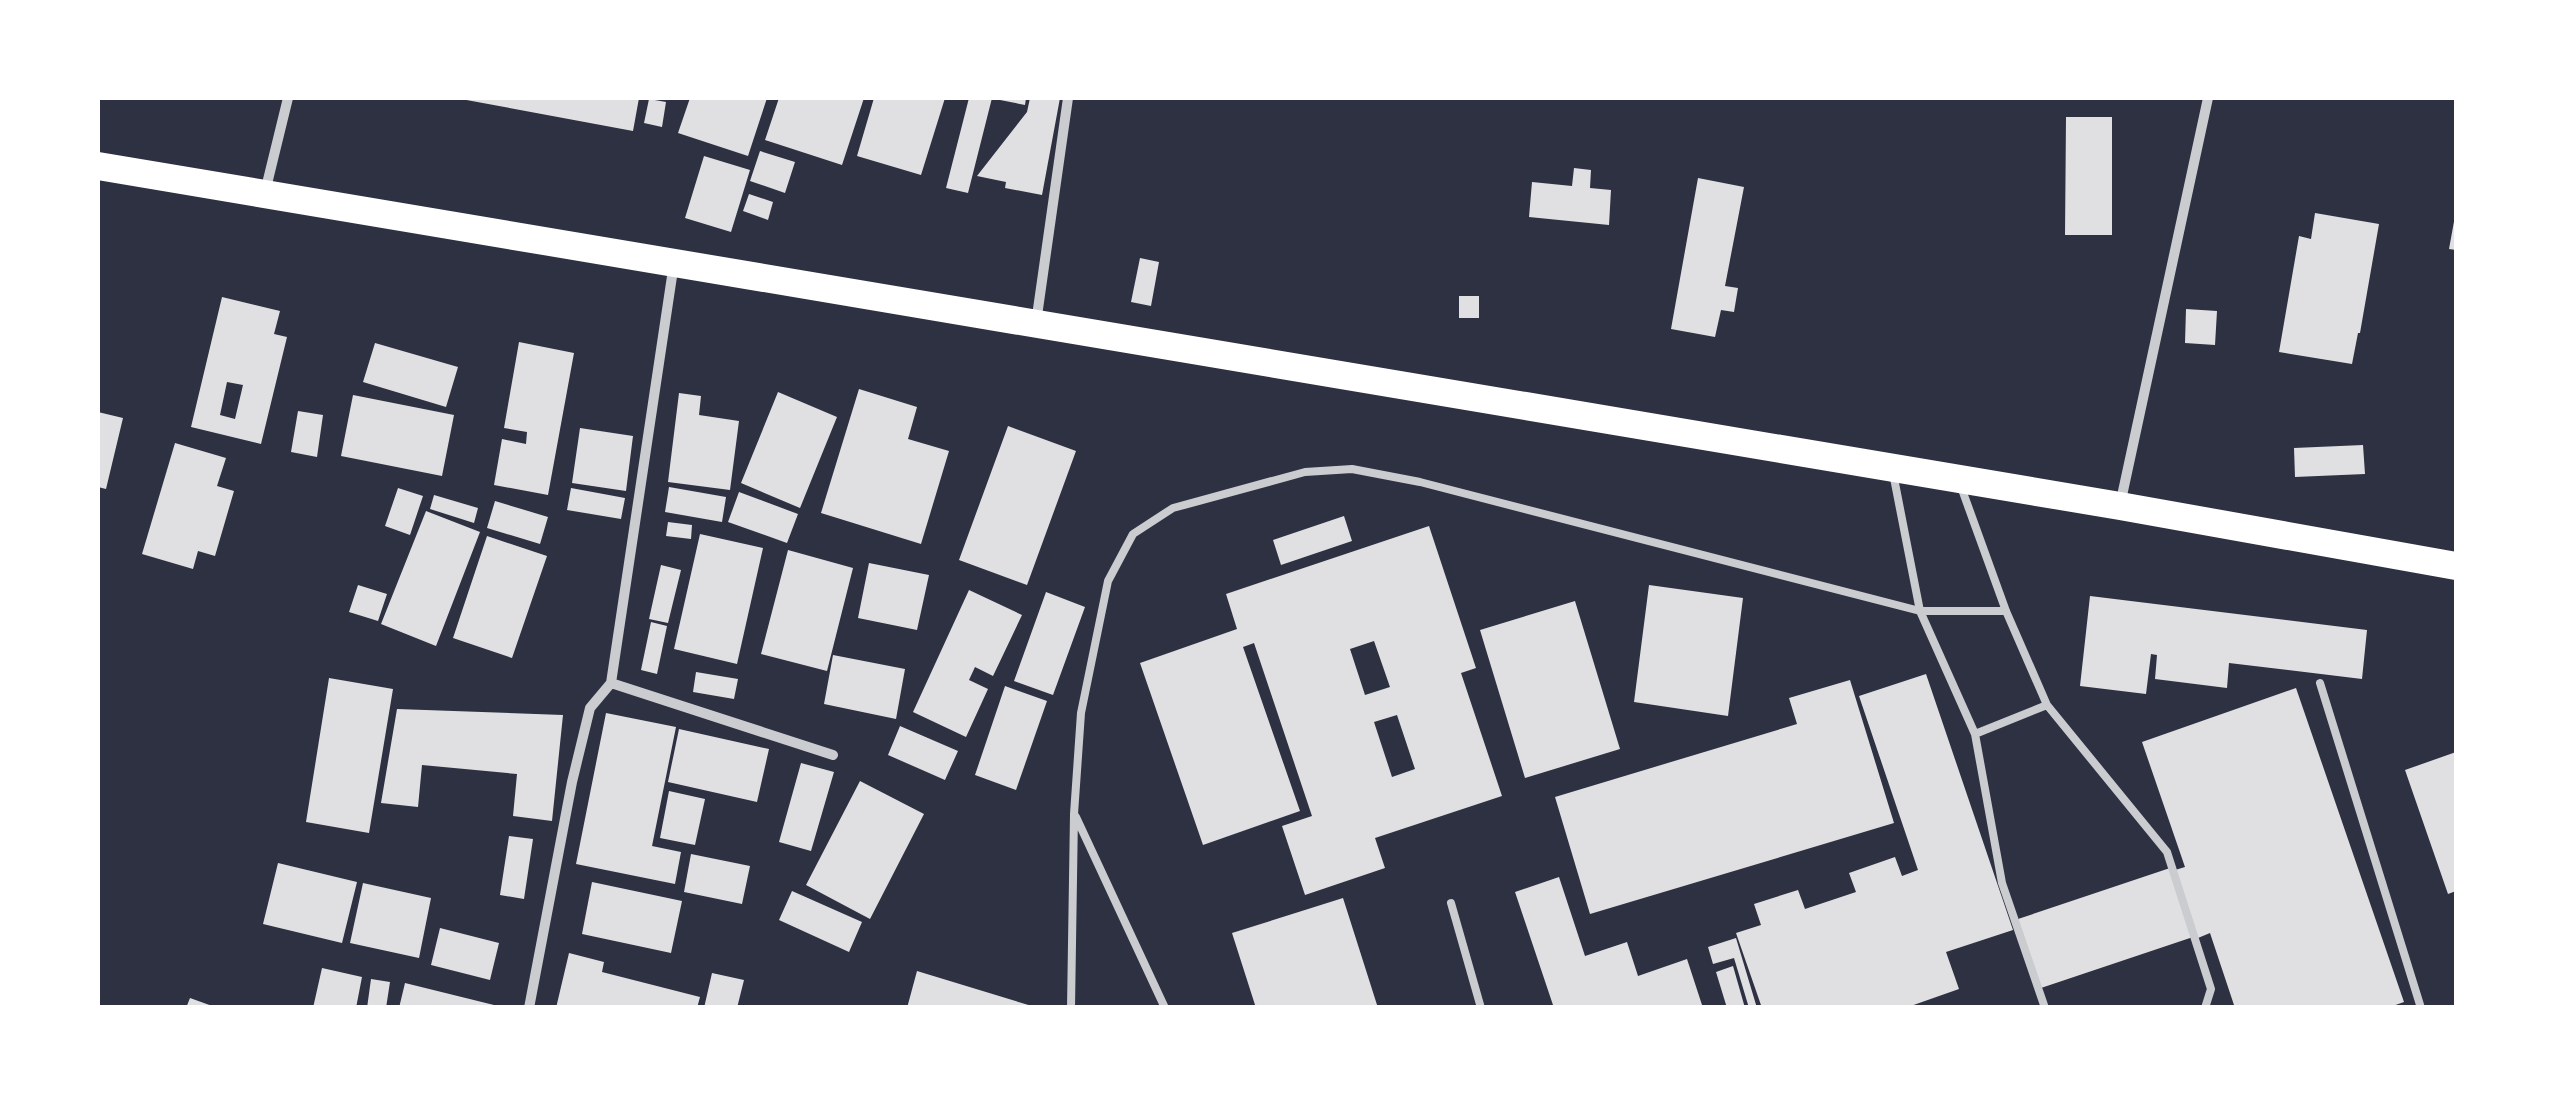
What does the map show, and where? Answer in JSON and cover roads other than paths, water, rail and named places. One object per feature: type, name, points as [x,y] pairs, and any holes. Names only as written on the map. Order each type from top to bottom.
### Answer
[{"type":"highway","points":[[98,166],[2456,566]]},
{"type":"street","points":[[265,193],[288,98]]},
{"type":"street","points":[[1036,324],[1068,98]]},
{"type":"street","points":[[2120,506],[2208,98]]},
{"type":"street","points":[[529,1008],[590,708],[611,683],[674,262]]},
{"type":"street","points":[[611,683],[833,755]]},
{"type":"lane","points":[[1071,1008],[1074,814],[1082,713],[1108,582],[1133,534],[1174,508],[1305,472],[1352,469],[1420,482],[1920,611],[2006,611]]},
{"type":"lane","points":[[1892,469],[1920,611],[1974,734],[2002,883],[2045,1008]]},
{"type":"lane","points":[[1959,480],[2006,611],[2047,704],[2167,852],[2211,988],[2205,1008]]},
{"type":"lane","points":[[2320,683],[2421,1008]]},
{"type":"lane","points":[[1974,734],[2047,704]]},
{"type":"lane","points":[[1074,814],[1165,1008]]},
{"type":"lane","points":[[1451,903],[1481,1008]]}]
